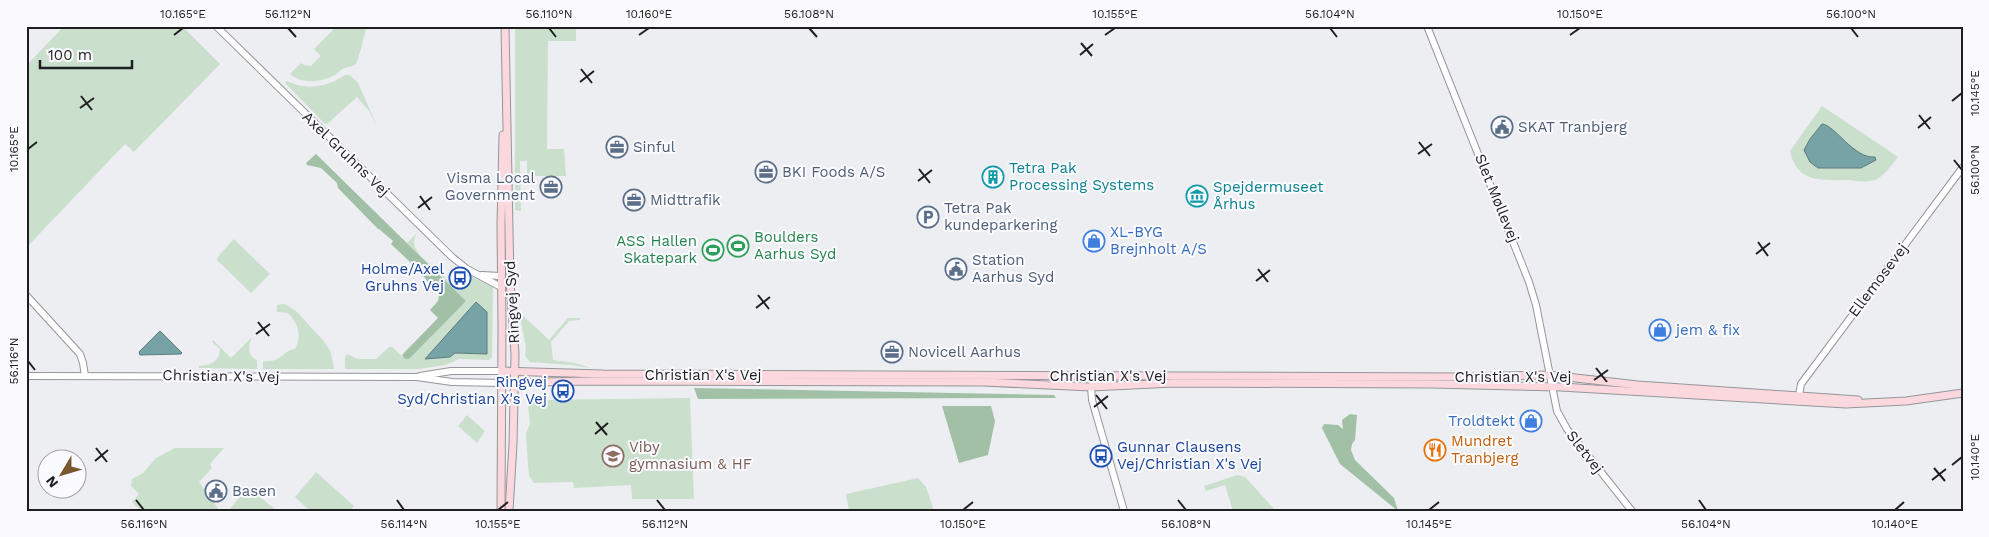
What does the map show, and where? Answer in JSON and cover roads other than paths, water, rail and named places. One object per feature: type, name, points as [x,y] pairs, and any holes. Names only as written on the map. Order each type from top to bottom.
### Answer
[{"type":"main road","name":"Ringvej Syd","points":[[505,26],[510,281],[514,371],[513,444],[509,511]]},
{"type":"main road","name":"Ringvej Syd","points":[[501,511],[502,371],[500,276],[502,162],[506,92]]},
{"type":"main road","points":[[500,276],[505,281],[513,320]]},
{"type":"main road","name":"Christian X's Vej","points":[[502,371],[613,374],[1079,376],[1463,377],[1549,375],[1638,385],[1799,398]]},
{"type":"main road","points":[[1079,376],[1087,380],[1091,387],[1098,381],[1174,376]]},
{"type":"main road","name":"Christian X's Vej","points":[[502,383],[589,381],[983,382],[1091,387],[1174,383],[1551,386],[1799,398]]},
{"type":"main road","points":[[1799,398],[1888,402],[1963,393]]},
{"type":"street","name":"Axel Gruhns Vej","points":[[216,26],[452,257],[467,269],[501,287]]},
{"type":"street","name":"Slet Møllevej","points":[[1427,26],[1524,267],[1536,305],[1551,386]]},
{"type":"street","name":"Ellemosevej","points":[[1799,398],[1802,384],[1810,372],[1963,167]]},
{"type":"street","points":[[501,224],[509,224]]},
{"type":"street","name":"Axel Gruhns Vej","points":[[481,275],[500,276]]},
{"type":"street","points":[[26,295],[80,354],[84,363],[85,376]]},
{"type":"street","name":"Christian X's Vej","points":[[417,377],[451,371],[502,371]]},
{"type":"street","name":"Christian X's Vej","points":[[26,376],[417,377],[452,382],[502,383]]},
{"type":"street","name":"Sletvej","points":[[1551,386],[1557,411],[1567,429],[1632,511]]},
{"type":"street","points":[[1091,387],[1092,400],[1124,511]]},
{"type":"water","points":[[1822,124],[1833,130],[1852,148],[1867,156],[1875,157],[1876,160],[1861,168],[1818,168],[1810,162],[1804,150]]},
{"type":"water","points":[[476,302],[487,312],[487,354],[455,353],[450,357],[425,359]]},
{"type":"water","points":[[160,331],[182,353],[140,355],[139,352]]},
{"type":"place","name":"SKAT Tranbjerg","points":[[1502,127]]},
{"type":"place","name":"Sinful","points":[[617,147]]},
{"type":"place","name":"BKI Foods A/S","points":[[766,172]]},
{"type":"place","name":"Tetra Pak Processing Systems","points":[[993,177]]},
{"type":"place","name":"Visma Local Government","points":[[551,187]]},
{"type":"place","name":"Spejdermuseet Århus","points":[[1197,196]]},
{"type":"place","name":"Midttrafik","points":[[634,200]]},
{"type":"place","name":"Tetra Pak kundeparkering","points":[[928,217]]},
{"type":"place","name":"XL-BYG Brejnholt A/S","points":[[1094,241]]},
{"type":"place","name":"Boulders Aarhus Syd","points":[[738,246]]},
{"type":"place","name":"ASS Hallen Skatepark","points":[[713,250]]},
{"type":"place","name":"Station Aarhus Syd","points":[[956,269]]},
{"type":"place","name":"Holme/Axel Gruhns Vej","points":[[460,278]]},
{"type":"place","name":"jem & fix","points":[[1660,330]]},
{"type":"place","name":"Novicell Aarhus","points":[[892,352]]},
{"type":"place","name":"Ringvej Syd/Christian X's Vej","points":[[563,391]]},
{"type":"place","name":"Troldtekt","points":[[1531,421]]},
{"type":"place","name":"Mundret Tranbjerg","points":[[1435,450]]},
{"type":"place","name":"Viby gymnasium & HF","points":[[613,456]]},
{"type":"place","name":"Gunnar Clausens Vej/Christian X's Vej","points":[[1101,456]]},
{"type":"place","name":"Basen","points":[[216,491]]}]
